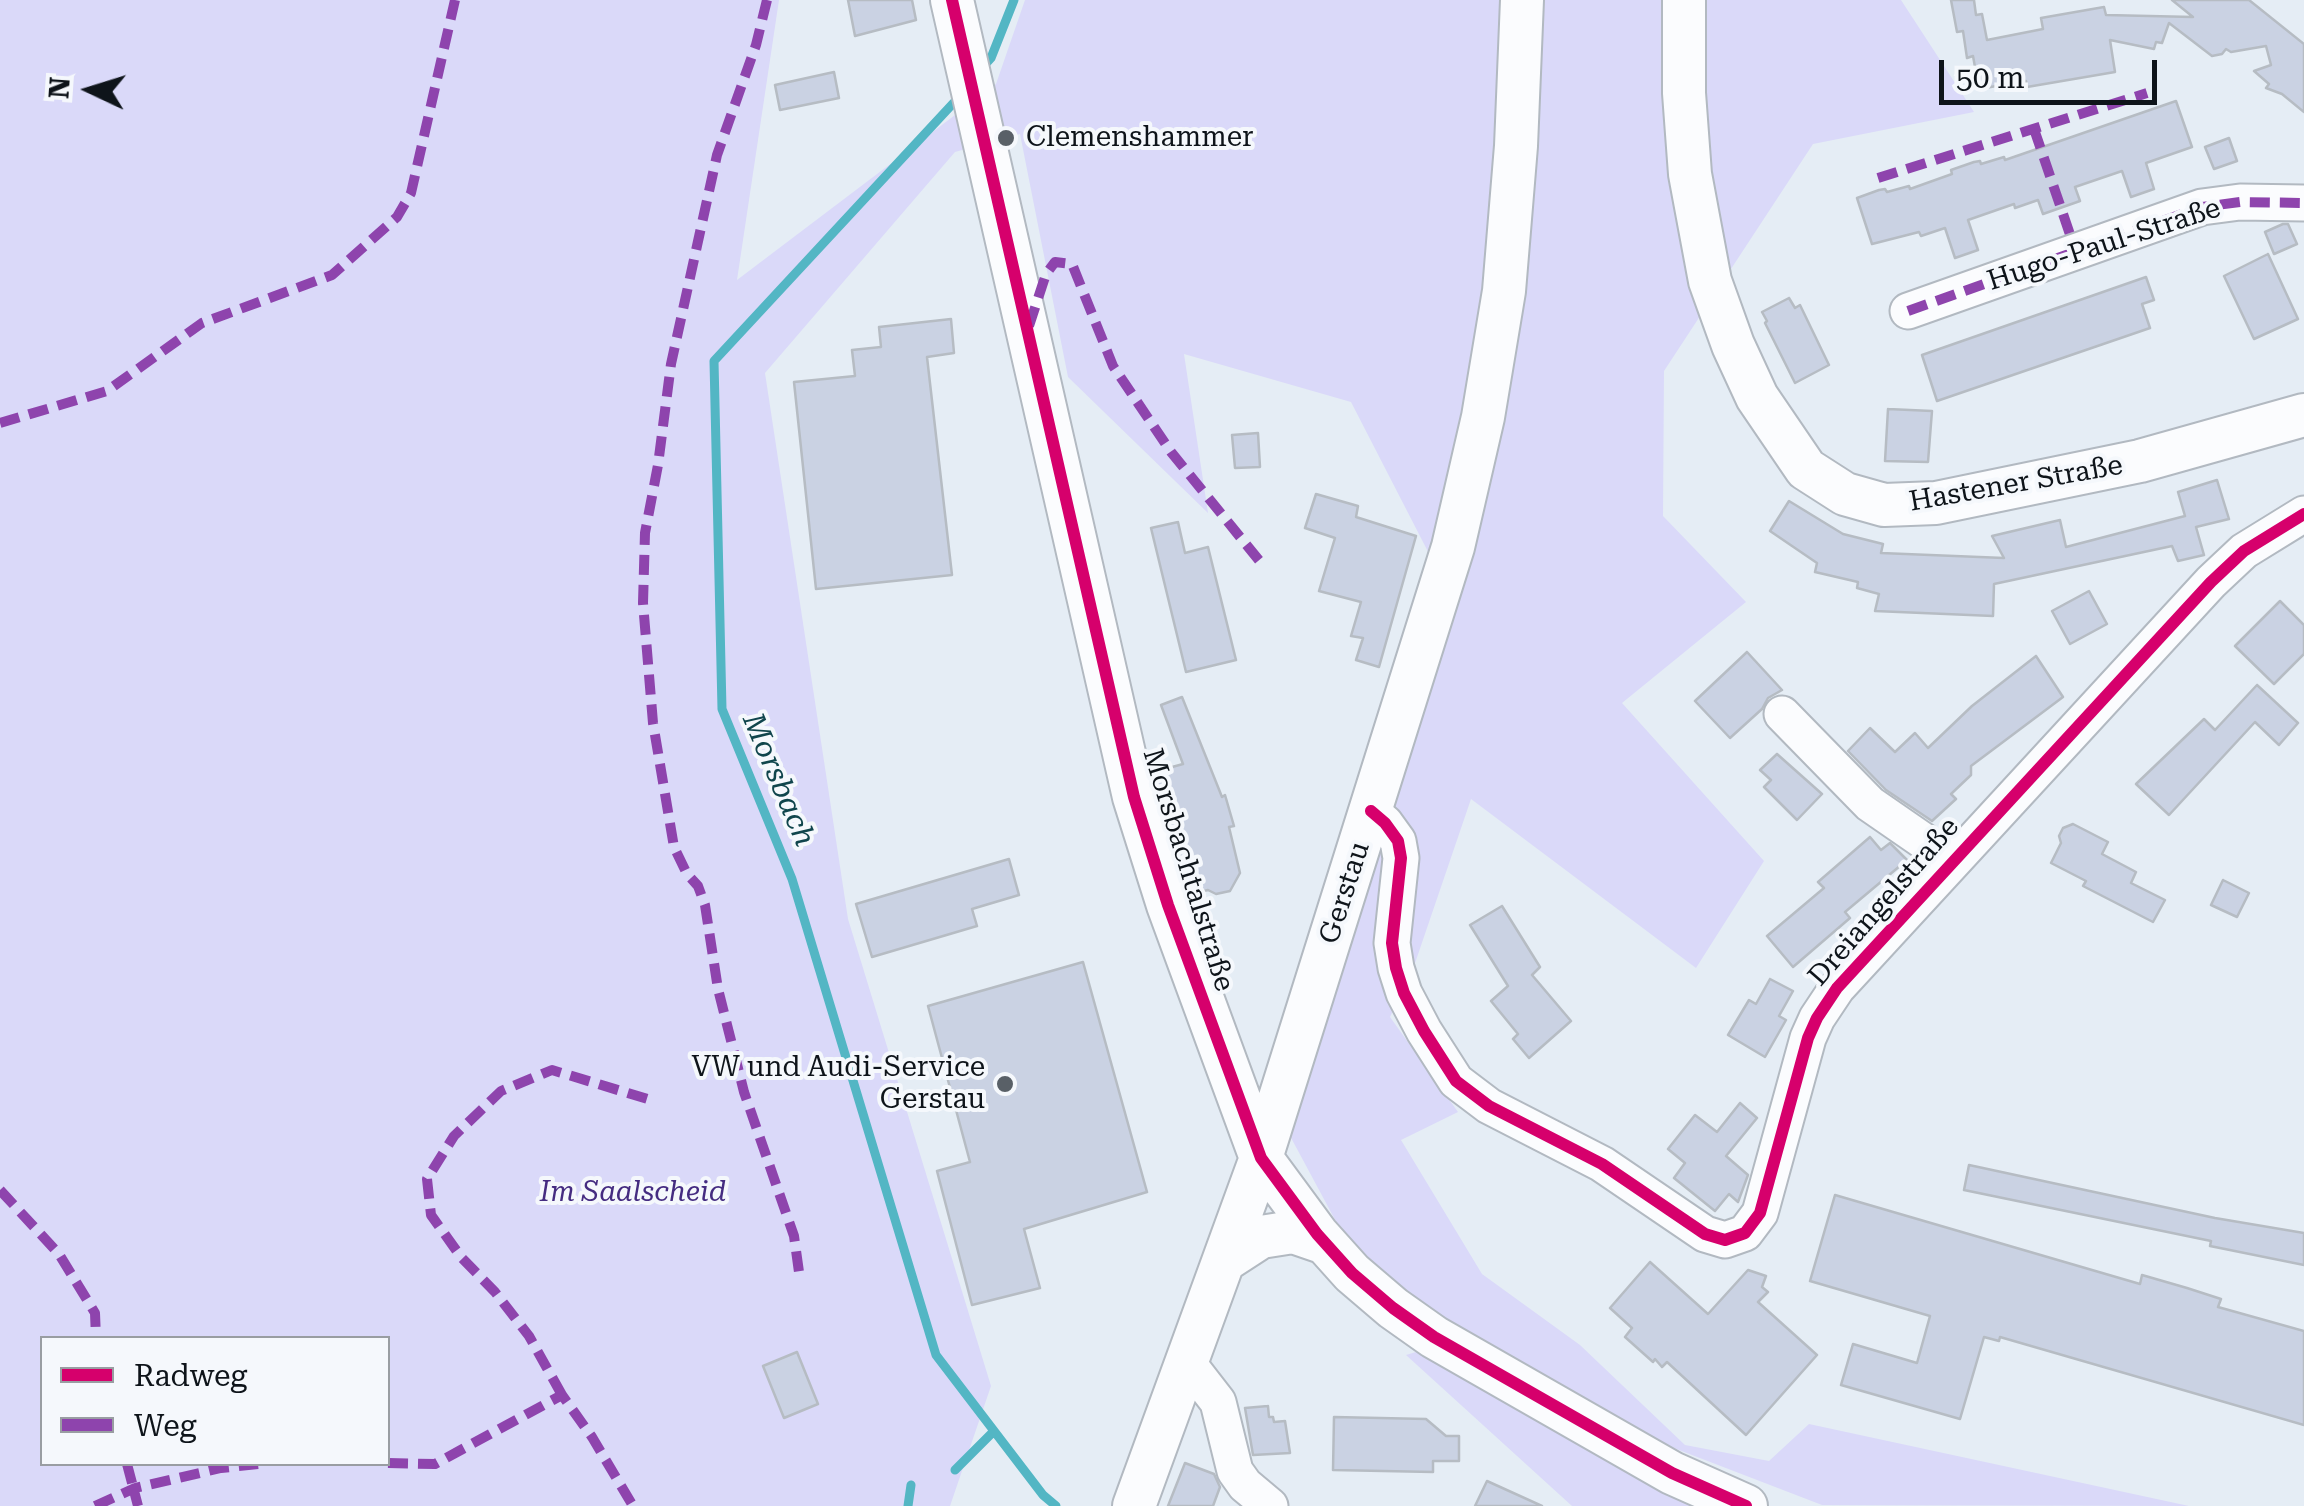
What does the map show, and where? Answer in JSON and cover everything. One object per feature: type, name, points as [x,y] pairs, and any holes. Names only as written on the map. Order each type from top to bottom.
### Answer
[{"type":"main road","name":"Morsbachtalstraße","points":[[952,0],[1134,796],[1168,905],[1261,1158],[1352,1273],[1393,1308],[1434,1337],[1672,1473],[1746,1506]]},
{"type":"main road","name":"Gerstau","points":[[1134,1506],[1261,1158],[1452,547],[1483,417],[1504,292],[1522,0]]},
{"type":"main road","name":"Hastener Straße","points":[[1684,0],[1684,93],[1690,174],[1710,281],[1732,345],[1758,397],[1806,469],[1845,494],[1884,505],[1936,503],[2140,462],[2304,414]]},
{"type":"main road","points":[[1224,1261],[1262,1237],[1293,1232],[1325,1242]]},
{"type":"street","name":"Hugo-Paul-Straße","points":[[1908,312],[2202,208],[2240,202],[2304,203]]},
{"type":"street","name":"Dreiangelstraße","points":[[1371,811],[1398,841],[1401,858],[1392,943],[1396,968],[1417,1018],[1456,1081],[1489,1106],[1602,1164],[1705,1234],[1725,1240],[1745,1233],[1760,1213],[1772,1181],[1802,1056],[1817,1018],[1837,988],[2211,582],[2244,550],[2304,514]]},
{"type":"street","name":"Dreiangelstraße","points":[[1782,714],[1870,804],[1925,842],[1948,865]]},
{"type":"street","points":[[1188,1362],[1218,1402],[1235,1471],[1244,1485],[1270,1506]]},
{"type":"green space","name":"Im Saalscheid","points":[[0,0],[779,0],[737,280],[996,84],[1025,0],[1901,0],[1974,112],[1813,144],[1664,371],[1663,516],[1746,602],[1622,703],[1764,861],[1696,968],[1471,799],[1413,969],[1390,1017],[1458,1112],[1401,1140],[1482,1274],[1580,1345],[1685,1445],[1769,1461],[1809,1424],[2189,1506],[1822,1505],[1653,1440],[1477,1344],[1355,1257],[1289,1134],[1440,575],[1351,402],[1184,354],[1208,513],[1068,377],[1020,134],[955,152],[765,373],[848,919],[991,1386],[950,1506],[0,1506]]},
{"type":"green space","points":[[1426,1349],[1697,1506],[1572,1506],[1406,1355]]},
{"type":"building","points":[[848,0],[912,0],[916,20],[855,36]]},
{"type":"building","points":[[1951,0],[1974,0],[1976,15],[1982,14],[1987,40],[2043,29],[2041,18],[2104,7],[2106,15],[2193,17],[2172,0],[2249,0],[2304,44],[2304,112],[2282,94],[2266,88],[2269,84],[2254,71],[2271,65],[2266,46],[2231,52],[2226,49],[2212,56],[2169,23],[2162,43],[2156,42],[2154,49],[2110,40],[2115,72],[2027,87],[2026,81],[1979,89],[1973,56],[1967,58],[1963,31],[1957,32]]},
{"type":"building","points":[[834,72],[839,98],[780,110],[775,85]]},
{"type":"building","points":[[2176,101],[2192,147],[2146,163],[2154,189],[2131,197],[2122,171],[2075,187],[2080,201],[2043,214],[2038,200],[2015,208],[2014,204],[1968,220],[1978,250],[1955,258],[1945,228],[1872,244],[1857,198],[1879,190],[1887,192],[1909,186],[1910,189],[1974,162],[1981,164],[2004,157],[2005,160]]},
{"type":"building","points":[[2229,138],[2237,161],[2214,169],[2205,147]]},
{"type":"building","points":[[2288,224],[2297,244],[2274,254],[2265,232]]},
{"type":"building","points":[[2268,254],[2298,319],[2254,339],[2224,276]]},
{"type":"building","points":[[2146,277],[2154,300],[2142,304],[2150,328],[1937,401],[1922,355]]},
{"type":"building","points":[[1789,298],[1795,308],[1800,305],[1829,365],[1795,383],[1762,312]]},
{"type":"building","points":[[951,319],[954,353],[927,357],[952,575],[816,589],[794,382],[855,376],[852,350],[881,347],[879,327]]},
{"type":"building","points":[[1888,409],[1932,411],[1928,462],[1885,461]]},
{"type":"building","points":[[1258,433],[1260,467],[1235,468],[1232,435]]},
{"type":"building","points":[[2217,480],[2229,519],[2196,527],[2204,555],[2178,561],[2172,546],[1994,584],[1993,616],[1875,611],[1879,594],[1857,588],[1858,582],[1815,572],[1817,563],[1770,531],[1789,501],[1843,534],[1883,544],[1881,553],[2004,558],[1992,536],[2060,520],[2066,547],[2185,516],[2178,492]]},
{"type":"building","points":[[1316,494],[1358,506],[1356,517],[1416,536],[1379,667],[1356,660],[1363,638],[1351,636],[1361,602],[1319,591],[1335,538],[1305,528]]},
{"type":"building","points":[[1178,522],[1185,553],[1208,547],[1236,660],[1186,672],[1151,528]]},
{"type":"building","points":[[2089,591],[2107,624],[2070,644],[2052,611]]},
{"type":"building","points":[[2280,601],[2304,625],[2304,654],[2274,684],[2235,646]]},
{"type":"building","points":[[1747,652],[1782,690],[1768,698],[1762,709],[1730,738],[1695,701]]},
{"type":"building","points":[[2036,656],[2063,697],[1971,766],[1971,775],[1951,794],[1956,799],[1932,821],[1886,790],[1848,751],[1870,728],[1895,752],[1915,733],[1928,748],[1972,706]]},
{"type":"building","points":[[2257,685],[2298,723],[2279,745],[2255,722],[2169,815],[2136,784],[2204,719],[2215,730]]},
{"type":"building","points":[[1182,697],[1222,797],[1225,795],[1234,826],[1229,827],[1240,873],[1230,891],[1216,894],[1208,890],[1191,894],[1154,772],[1183,764],[1161,705]]},
{"type":"building","points":[[1777,754],[1822,794],[1797,820],[1764,787],[1771,780],[1760,770]]},
{"type":"building","points":[[2073,824],[2108,842],[2102,854],[2136,872],[2131,883],[2165,900],[2153,922],[2083,886],[2086,881],[2051,863],[2063,828]]},
{"type":"building","points":[[1870,837],[1881,850],[1890,843],[1907,860],[1845,912],[1850,918],[1793,967],[1767,936],[1824,888],[1818,882]]},
{"type":"building","points":[[1009,859],[1019,895],[972,909],[977,926],[872,957],[856,904]]},
{"type":"building","points":[[2223,880],[2249,893],[2237,917],[2211,905]]},
{"type":"building","points":[[1502,906],[1540,967],[1532,975],[1571,1021],[1529,1058],[1513,1039],[1518,1034],[1491,1001],[1508,986],[1470,925]]},
{"type":"building","points":[[1083,962],[1147,1192],[1024,1229],[1040,1288],[972,1305],[937,1171],[970,1162],[928,1006]]},
{"type":"building","points":[[1770,979],[1793,991],[1779,1016],[1786,1020],[1765,1057],[1728,1035],[1749,1000],[1756,1004]]},
{"type":"building","points":[[1740,1103],[1757,1118],[1726,1156],[1748,1175],[1738,1202],[1729,1194],[1715,1211],[1674,1178],[1685,1163],[1668,1149],[1695,1115],[1717,1132]]},
{"type":"building","points":[[1969,1165],[2215,1218],[2304,1233],[2304,1265],[2210,1246],[2211,1241],[1964,1190]]},
{"type":"building","points":[[1835,1195],[2140,1284],[2142,1275],[2187,1288],[2221,1299],[2218,1307],[2304,1331],[2304,1425],[2000,1337],[1999,1341],[1984,1337],[1960,1419],[1841,1385],[1853,1344],[1917,1363],[1930,1316],[1810,1281]]},
{"type":"building","points":[[1650,1262],[1708,1314],[1748,1270],[1766,1276],[1762,1287],[1768,1292],[1758,1302],[1817,1355],[1746,1435],[1667,1362],[1662,1367],[1655,1359],[1653,1362],[1625,1337],[1632,1328],[1610,1308]]},
{"type":"building","points":[[797,1352],[818,1404],[784,1418],[763,1366]]},
{"type":"building","points":[[1268,1406],[1274,1422],[1285,1421],[1290,1453],[1253,1455],[1245,1408]]},
{"type":"building","points":[[1334,1417],[1426,1419],[1446,1436],[1459,1436],[1459,1461],[1433,1461],[1433,1472],[1333,1470]]},
{"type":"building","points":[[1185,1463],[1214,1474],[1220,1487],[1213,1506],[1168,1506]]},
{"type":"building","points":[[1487,1481],[1542,1506],[1475,1506]]},
{"type":"waterway","name":"Morsbach","points":[[981,69],[991,58],[1014,0]]},
{"type":"waterway","name":"Morsbach","points":[[959,97],[714,361],[722,709],[792,879],[936,1355],[1043,1495],[1056,1506]]},
{"type":"waterway","points":[[955,1470],[994,1431]]},
{"type":"waterway","points":[[908,1506],[911,1485]]},
{"type":"marked path","points":[[0,423],[107,391],[202,323],[332,275],[397,217],[411,193],[455,0]]},
{"type":"marked path","points":[[767,0],[756,45],[717,155],[671,364],[645,533],[643,603],[653,723],[674,847],[705,905],[718,989],[744,1092],[794,1236],[799,1272]]},
{"type":"marked path","points":[[1878,178],[2147,93]]},
{"type":"marked path","points":[[2034,129],[2076,252]]},
{"type":"marked path","points":[[1908,311],[2202,207],[2240,202],[2304,203]]},
{"type":"marked path","points":[[1029,326],[1046,274],[1055,262],[1072,264],[1113,366],[1171,452],[1262,564]]},
{"type":"marked path","points":[[562,1395],[529,1336],[461,1257],[431,1215],[427,1179],[454,1136],[501,1091],[552,1070],[654,1101]]},
{"type":"marked path","points":[[0,1190],[59,1254],[95,1313],[96,1336]]},
{"type":"marked path","points":[[390,1463],[435,1464],[562,1395],[633,1506]]},
{"type":"marked path","points":[[128,1466],[138,1506]]},
{"type":"marked path","points":[[95,1506],[135,1488],[240,1466]]},
{"type":"cycle path","points":[[952,0],[1134,797],[1168,905],[1261,1158],[1317,1234],[1352,1273],[1393,1308],[1434,1337],[1672,1473],[1746,1506]]},
{"type":"cycle path","points":[[1371,811],[1398,841],[1401,858],[1392,943],[1396,968],[1424,1031],[1456,1081],[1489,1106],[1602,1164],[1705,1234],[1725,1240],[1745,1233],[1760,1213],[1808,1038],[1837,988],[2211,582],[2244,551],[2304,514]]},
{"type":"place","name":"Clemenshammer","points":[[1006,138]]},
{"type":"place","name":"VW und Audi-Service Gerstau","points":[[1005,1084]]}]
